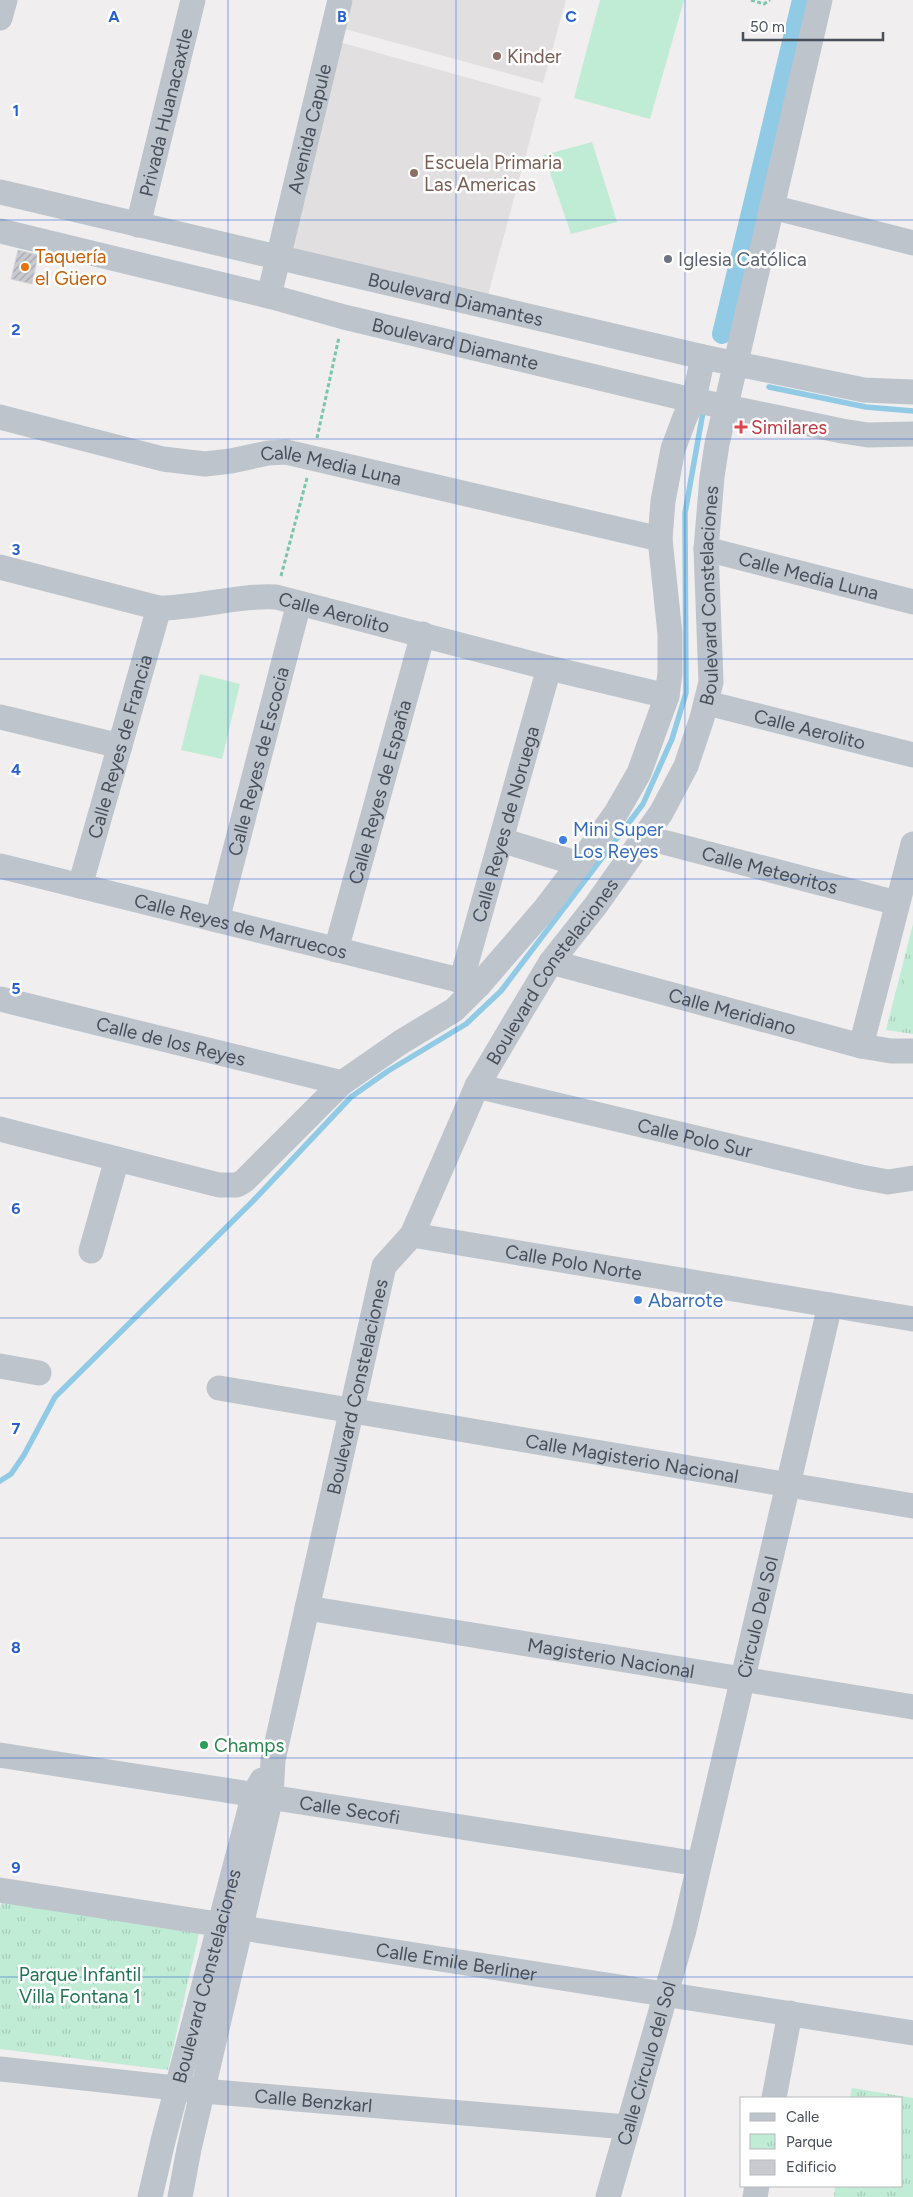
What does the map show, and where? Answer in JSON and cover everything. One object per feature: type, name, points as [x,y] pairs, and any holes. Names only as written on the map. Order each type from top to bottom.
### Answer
[{"type":"street","points":[[0,18],[4,0]]},
{"type":"street","name":"Privada Huanacaxtle","points":[[138,225],[193,0]]},
{"type":"street","name":"Avenida Capule","points":[[269,296],[340,0]]},
{"type":"street","name":"Boulevard Constelaciones","points":[[180,2197],[202,2090],[230,1926],[262,1796],[273,1760],[350,1409],[384,1266],[412,1235],[476,1086],[551,962],[596,904],[660,813],[686,766],[707,703],[711,682],[706,549],[712,476],[726,406],[820,0]]},
{"type":"street","name":"Boulevard Diamantes","points":[[0,192],[703,357],[736,362],[864,390],[913,392]]},
{"type":"street","points":[[772,207],[913,243]]},
{"type":"street","name":"Boulevard Diamante","points":[[0,230],[269,296],[354,319],[679,397],[868,435],[913,434]]},
{"type":"street","name":"Boulevard Constelaciones","points":[[116,1159],[219,1185],[238,1185],[342,1083],[401,1042],[454,1010],[470,983],[544,910],[579,864],[616,813],[639,773],[667,696],[670,673],[670,634],[660,539],[663,500],[673,449],[694,399],[703,357]]},
{"type":"street","name":"Calle Media Luna","points":[[0,417],[164,459],[205,464],[231,461],[268,453],[286,452],[660,539]]},
{"type":"street","name":"Calle Media Luna","points":[[706,549],[913,602]]},
{"type":"street","name":"Calle Aerolito","points":[[0,567],[159,608],[181,608],[256,596],[276,597],[548,668],[667,696]]},
{"type":"street","name":"Calle Reyes de Escocia","points":[[217,920],[299,603]]},
{"type":"street","name":"Calle Reyes de Francia","points":[[80,886],[159,608]]},
{"type":"street","name":"Calle Reyes de España","points":[[336,950],[423,634]]},
{"type":"street","name":"Calle Reyes de Noruega","points":[[470,983],[501,840],[548,668]]},
{"type":"street","name":"Calle Aerolito","points":[[707,703],[913,755]]},
{"type":"street","points":[[0,717],[120,746]]},
{"type":"street","name":"Calle Meteoritos","points":[[644,837],[897,903]]},
{"type":"street","points":[[501,840],[579,864]]},
{"type":"street","points":[[861,1046],[913,844]]},
{"type":"street","name":"Calle Reyes de Marruecos","points":[[0,866],[470,983]]},
{"type":"street","name":"Calle Meridiano","points":[[551,962],[861,1046],[891,1051],[913,1050]]},
{"type":"street","name":"Calle de los Reyes","points":[[0,999],[342,1083]]},
{"type":"street","name":"Calle Polo Sur","points":[[476,1086],[861,1177],[888,1182],[913,1178]]},
{"type":"street","points":[[0,1129],[116,1159],[91,1251]]},
{"type":"street","name":"Calle Polo Norte","points":[[412,1235],[913,1319]]},
{"type":"street","name":"Circulo Del Sol","points":[[684,1930],[830,1305]]},
{"type":"street","points":[[0,1366],[39,1373]]},
{"type":"street","name":"Calle Magisterio Nacional","points":[[219,1388],[913,1506]]},
{"type":"street","name":"Magisterio Nacional","points":[[307,1608],[913,1707]]},
{"type":"street","name":"Calle Secofi","points":[[0,1755],[699,1864]]},
{"type":"street","name":"Calle Emile Berliner","points":[[0,1890],[913,2033]]},
{"type":"street","name":"Boulevard Constelaciones","points":[[150,2197],[177,2088],[230,1926]]},
{"type":"street","name":"Calle Círculo del Sol","points":[[608,2197],[684,1930]]},
{"type":"street","points":[[774,2097],[790,2013]]},
{"type":"street","name":"Calle Benzkarl","points":[[0,2069],[177,2088],[627,2127]]},
{"type":"path","points":[[751,0],[764,4],[770,0]]},
{"type":"shaded area","name":"Kinder","points":[[353,0],[566,0],[543,83],[345,29]]},
{"type":"shaded area","name":"Escuela Primaria Las Americas","points":[[339,42],[541,98],[488,295],[289,248]]},
{"type":"green space","points":[[600,0],[684,0],[650,119],[574,98]]},
{"type":"green space","points":[[592,142],[617,222],[571,234],[544,155]]},
{"type":"green space","points":[[200,674],[240,684],[222,759],[181,750]]},
{"type":"green space","points":[[913,924],[913,1034],[886,1030]]},
{"type":"green space","points":[[913,946],[913,1013],[897,1011]]},
{"type":"green space","name":"Parque Infantil Villa Fontana 1","points":[[2,1898],[200,1929],[168,2070],[0,2049],[0,1909]]},
{"type":"green space","points":[[852,2088],[913,2098],[913,2197],[834,2197],[835,2187],[903,2187],[903,2097],[850,2097]]},
{"type":"building","name":"Taquería el Güero","points":[[18,250],[38,255],[32,284],[11,279]]},
{"type":"waterway","points":[[722,334],[802,0]]},
{"type":"waterway","points":[[769,387],[866,407],[913,411]]},
{"type":"waterway","points":[[0,1481],[11,1474],[24,1455],[55,1397],[254,1200],[351,1097],[388,1071],[466,1024],[501,991],[643,804],[672,739],[686,693],[685,513],[703,412]]},
{"type":"place","name":"Kinder","points":[[497,56]]},
{"type":"place","name":"Escuela Primaria Las Americas","points":[[414,173]]},
{"type":"place","name":"Iglesia Católica","points":[[668,259]]},
{"type":"place","name":"Taquería el Güero","points":[[25,267]]},
{"type":"place","name":"Similares","points":[[741,427]]},
{"type":"place","name":"Mini Super Los Reyes","points":[[563,840]]},
{"type":"place","name":"Abarrote","points":[[638,1300]]},
{"type":"place","name":"Champs","points":[[204,1745]]}]
